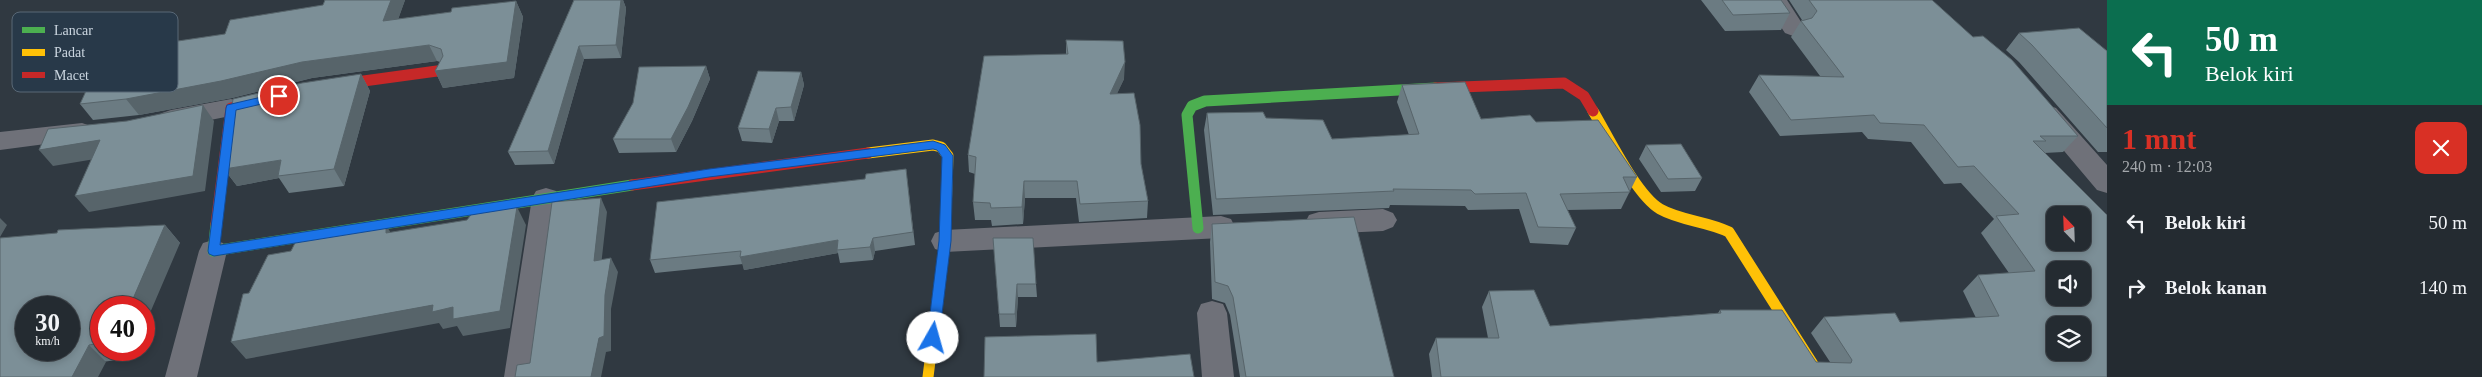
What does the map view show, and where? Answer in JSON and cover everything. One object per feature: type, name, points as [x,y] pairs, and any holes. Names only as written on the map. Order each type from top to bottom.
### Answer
[{"type":"street","points":[[1775,0],[1793,28]]},
{"type":"street","points":[[312,89],[437,70]]},
{"type":"street","points":[[1198,228],[1186,115],[1192,106],[1205,102],[1224,100],[1548,82],[1564,83],[1584,96],[1652,205],[1663,213],[1713,222],[1729,232],[1821,377]]},
{"type":"street","points":[[148,124],[276,97]]},
{"type":"street","points":[[2033,98],[2107,183]]},
{"type":"street","points":[[181,377],[214,251],[231,108]]},
{"type":"street","points":[[0,141],[102,130]]},
{"type":"street","points":[[214,251],[709,173],[933,145],[941,147],[948,156],[945,241],[928,377]]},
{"type":"street","points":[[520,377],[546,198]]},
{"type":"street","points":[[1295,224],[1383,220]]},
{"type":"street","points":[[945,241],[1247,226]]},
{"type":"street","points":[[1212,313],[1218,377]]},
{"type":"building","points":[[325,0],[391,0],[383,21],[451,12],[452,8],[516,1],[507,62],[435,71],[443,56],[441,49],[429,45],[302,62],[178,89],[178,41],[225,34],[230,20],[323,5]]},
{"type":"building","points":[[574,0],[621,0],[616,45],[579,46],[548,151],[508,152]]},
{"type":"building","points":[[1722,0],[1781,0],[1790,13],[1733,15]]},
{"type":"building","points":[[1809,0],[1932,0],[1973,37],[1983,36],[2012,60],[2078,136],[2040,136],[2046,141],[2033,141],[2107,215],[2107,377],[1441,377],[1436,338],[1499,338],[1489,291],[1534,290],[1550,326],[1721,313],[1720,310],[1782,310],[1816,362],[1851,363],[1852,360],[1824,317],[1895,313],[1900,322],[1999,316],[1978,275],[2035,271],[1996,216],[2019,214],[1974,166],[1958,167],[1924,125],[1880,123],[1874,115],[1791,120],[1759,75],[1844,77],[1801,21],[1812,18],[1817,11]]},
{"type":"building","points":[[2079,28],[2107,51],[2107,128],[2019,33]]},
{"type":"building","points":[[1066,40],[1123,41],[1125,62],[1110,94],[1134,93],[1140,125],[1141,164],[1148,201],[1080,204],[1077,181],[1024,181],[1022,207],[991,208],[990,203],[973,202],[976,157],[968,155],[984,56],[1068,54]]},
{"type":"building","points":[[706,66],[671,139],[613,139],[633,103],[639,67]]},
{"type":"building","points":[[758,71],[801,72],[791,107],[776,108],[769,129],[738,128]]},
{"type":"building","points":[[361,74],[334,169],[278,176],[281,160],[224,169],[233,99],[302,83]]},
{"type":"building","points":[[1465,82],[1481,119],[1530,115],[1536,122],[1598,120],[1637,177],[1623,177],[1630,192],[1560,194],[1576,228],[1538,227],[1526,193],[1475,194],[1471,190],[1393,189],[1394,191],[1216,199],[1207,113],[1263,112],[1266,118],[1323,120],[1332,139],[1419,134],[1402,85]]},
{"type":"building","points":[[86,92],[163,92],[126,99],[80,104]]},
{"type":"building","points":[[203,105],[193,176],[75,196],[100,140],[39,150],[48,129],[127,121]]},
{"type":"building","points":[[1681,144],[1702,178],[1668,179],[1646,145]]},
{"type":"building","points":[[906,169],[913,232],[873,238],[870,247],[837,250],[838,240],[740,257],[741,251],[650,260],[657,202],[865,179],[866,174]]},
{"type":"building","points":[[601,198],[594,261],[611,258],[605,295],[604,336],[599,338],[591,377],[515,377],[517,365],[530,363],[552,202]]},
{"type":"building","points":[[517,207],[500,311],[453,319],[453,307],[432,312],[433,305],[231,342],[243,294],[249,293],[268,255],[291,251],[298,237],[386,225],[386,233],[467,220],[473,212]]},
{"type":"building","points":[[1354,217],[1394,377],[1246,377],[1233,297],[1228,286],[1215,282],[1212,224]]},
{"type":"building","points":[[165,225],[134,296],[90,296],[90,345],[72,377],[0,377],[0,238],[57,233],[58,230]]},
{"type":"building","points":[[993,238],[1033,238],[1036,284],[1017,284],[1015,314],[999,314]]},
{"type":"building","points":[[1096,334],[1097,362],[1190,354],[1194,377],[984,377],[985,337]]},
{"type":"traffic: fast","points":[[1198,228],[1187,115],[1192,106],[1205,101],[1435,88]]},
{"type":"traffic: fast","points":[[216,224],[213,251],[632,185]]},
{"type":"traffic: slow","points":[[1593,111],[1634,179],[1653,203],[1668,213],[1712,224],[1729,232],[1821,377]]},
{"type":"traffic: slow","points":[[868,153],[933,145],[941,147],[948,156],[945,241],[928,377]]},
{"type":"traffic: jam","points":[[327,86],[437,71]]},
{"type":"traffic: jam","points":[[1435,88],[1564,83],[1584,96],[1593,111]]},
{"type":"traffic: jam","points":[[216,224],[231,108],[268,99]]},
{"type":"traffic: jam","points":[[632,185],[868,153]]},
{"type":"route","points":[[279,96],[231,108],[214,251],[709,173],[933,145],[941,147],[948,156],[945,241],[933,338]]}]
